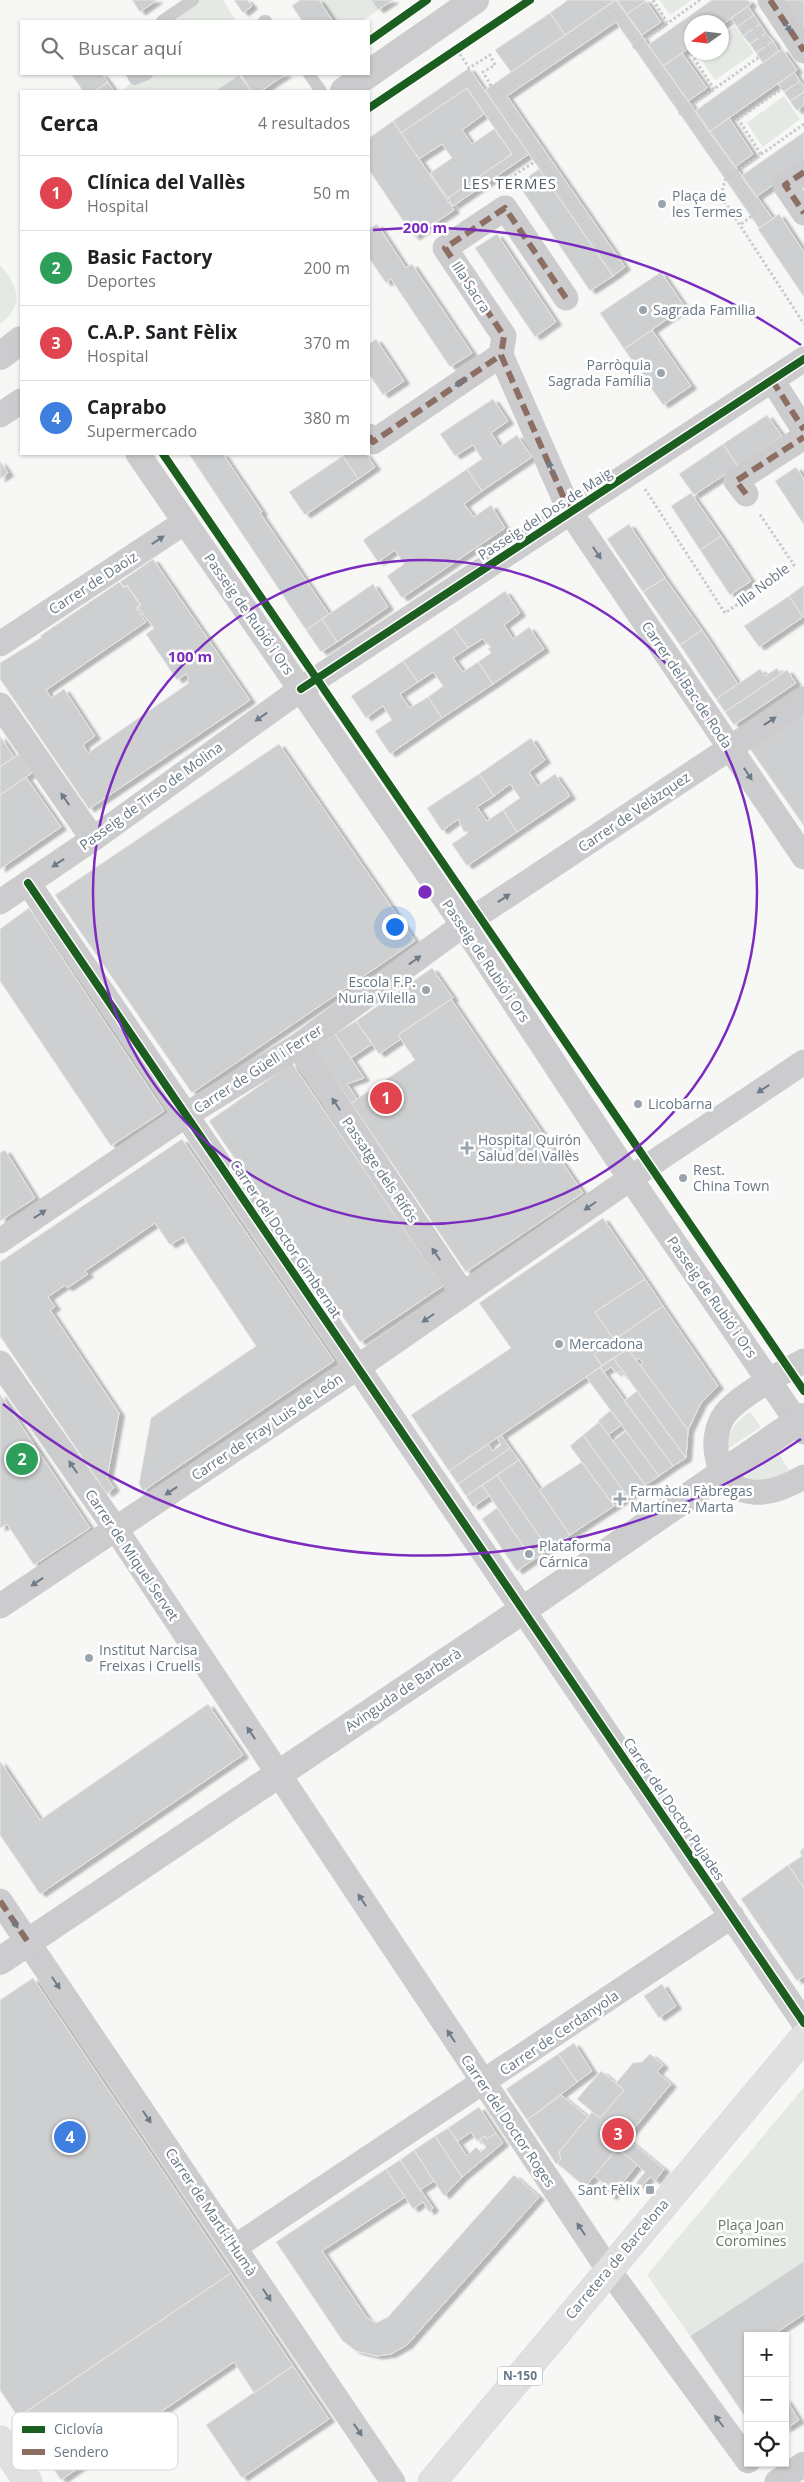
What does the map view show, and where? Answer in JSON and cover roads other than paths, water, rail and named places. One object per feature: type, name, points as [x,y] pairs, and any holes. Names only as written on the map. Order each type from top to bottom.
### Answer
[{"type":"main road","name":"Carretera de Barcelona","points":[[432,2482],[608,2269],[804,2037]]},
{"type":"main road","points":[[0,2440],[12,2458]]},
{"type":"main road","points":[[20,2470],[28,2482]]},
{"type":"street","points":[[370,73],[475,0]]},
{"type":"street","points":[[770,0],[804,51]]},
{"type":"street","points":[[345,90],[367,75]]},
{"type":"street","points":[[804,172],[785,184],[804,213]]},
{"type":"street","name":"Illa Sacra","points":[[566,298],[505,208],[445,248],[504,336],[501,355],[570,512]]},
{"type":"street","points":[[0,356],[20,341]]},
{"type":"street","points":[[370,438],[373,442],[501,355]]},
{"type":"street","name":"Passeig del Dos de Maig","points":[[301,689],[804,359]]},
{"type":"street","points":[[772,380],[804,430]]},
{"type":"street","points":[[0,415],[20,402]]},
{"type":"street","points":[[746,494],[736,481],[804,437]]},
{"type":"street","name":"Passeig de Rubió i Ors","points":[[139,455],[463,925],[630,1178],[769,1380],[802,1423]]},
{"type":"street","name":"Carrer del Bac de Roda","points":[[570,512],[804,857]]},
{"type":"street","name":"Carrer de Daoiz","points":[[0,644],[185,522]]},
{"type":"street","name":"Passeig de Tirso de Molina","points":[[0,902],[93,839],[301,689]]},
{"type":"street","name":"Carrer de Velázquez","points":[[463,925],[804,699]]},
{"type":"street","points":[[0,705],[93,839]]},
{"type":"street","name":"Carrer del Doctor Gimbernat","points":[[28,883],[523,1610]]},
{"type":"street","name":"Carrer de Güell i Ferrer","points":[[0,1241],[186,1115],[298,1046],[463,925]]},
{"type":"street","name":"Passatge dels Rifós","points":[[298,1046],[463,1294]]},
{"type":"street","name":"Carrer de Fray Luis de León","points":[[0,1606],[358,1367],[630,1178],[804,1062]]},
{"type":"street","points":[[804,1360],[769,1380],[726,1414],[716,1432],[715,1453],[723,1472],[736,1487],[751,1492],[768,1492],[804,1478]]},
{"type":"street","name":"Carrer de Miquel Servet","points":[[0,1363],[115,1528],[278,1773]]},
{"type":"street","name":"Avinguda de Barberà","points":[[0,1961],[523,1610],[723,1472],[802,1423]]},
{"type":"street","name":"Carrer del Doctor Pujades","points":[[523,1610],[804,2023]]},
{"type":"street","name":"Carrer del Doctor Roges","points":[[278,1773],[483,2084],[608,2269],[744,2455]]},
{"type":"street","name":"Carrer de Martí-l'Humà","points":[[0,1901],[393,2482]]},
{"type":"street","name":"Carrer de Cerdanyola","points":[[235,2247],[483,2084],[732,1916]]},
{"type":"street","points":[[777,2482],[804,2464]]},
{"type":"street","name":"Carrer del Doctor Roges","points":[[753,2467],[764,2482]]},
{"type":"lane","points":[[163,20],[193,0]]},
{"type":"lane","points":[[133,75],[135,79],[145,75]]},
{"type":"lane","points":[[310,75],[320,90]]},
{"type":"place","name":"Plaça de les Termes","points":[[662,204]]},
{"type":"place","name":"Sagrada Familia","points":[[643,310]]},
{"type":"place","name":"Parròquia Sagrada Família","points":[[661,373]]},
{"type":"place","name":"Escola F.P. Nuria Vilella","points":[[426,990]]},
{"type":"place","name":"Clínica del Vallès","points":[[386,1098]]},
{"type":"place","name":"Licobarna","points":[[638,1104]]},
{"type":"place","name":"Hospital Quirón Salud del Vallès","points":[[467,1148]]},
{"type":"place","name":"Rest. China Town","points":[[683,1178]]},
{"type":"place","name":"Mercadona","points":[[559,1344]]},
{"type":"place","name":"Basic Factory","points":[[22,1459]]},
{"type":"place","name":"Farmàcia Fàbregas Martínez, Marta","points":[[620,1499]]},
{"type":"place","name":"Plataforma Cárnica","points":[[529,1554]]},
{"type":"place","name":"Institut Narcisa Freixas i Cruells","points":[[89,1658]]},
{"type":"place","name":"C.A.P. Sant Fèlix","points":[[618,2134]]},
{"type":"place","name":"Caprabo","points":[[70,2137]]},
{"type":"place","name":"Sant Fèlix","points":[[650,2190]]},
{"type":"district","name":"LES TERMES","points":[[510,184]]},
{"type":"park label","name":"Plaça Joan Coromines","points":[[751,2234]]}]
